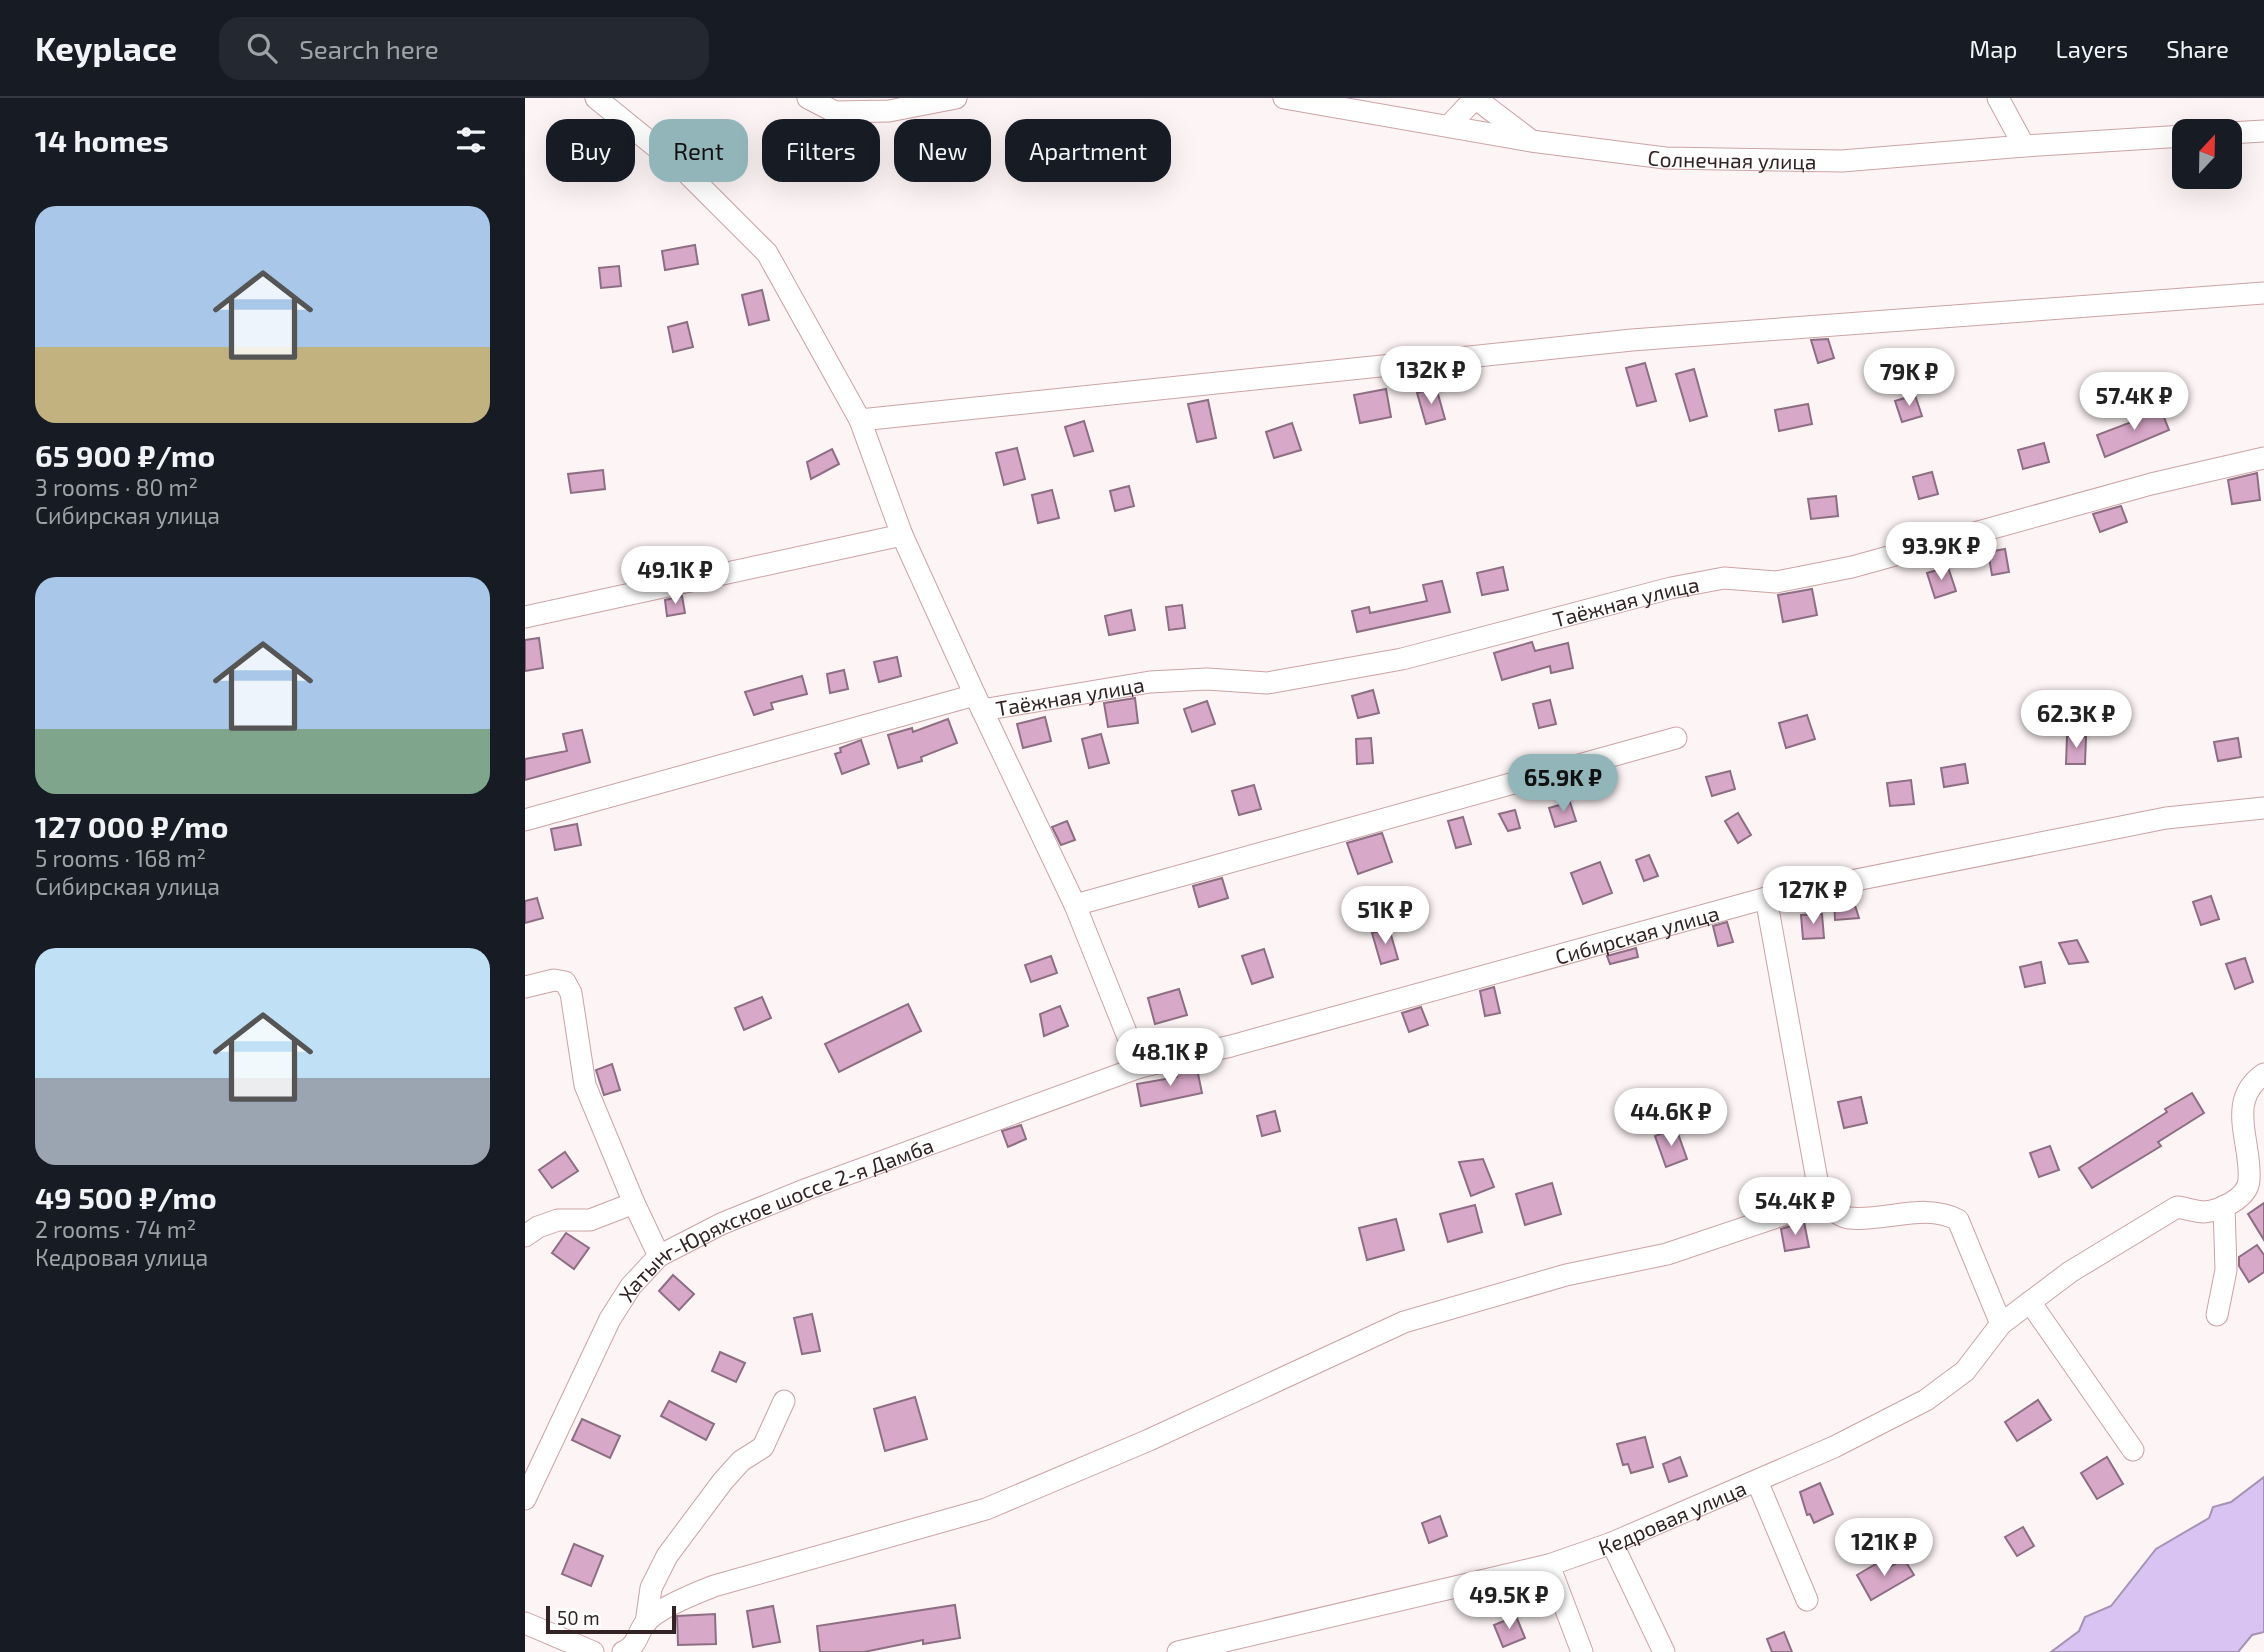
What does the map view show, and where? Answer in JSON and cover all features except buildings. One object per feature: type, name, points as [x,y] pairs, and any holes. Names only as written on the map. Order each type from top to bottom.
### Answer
[{"type":"street","points":[[596,98],[682,168],[767,253],[860,419],[902,535],[1075,905],[1140,1066]]},
{"type":"street","points":[[807,98],[835,112],[889,111],[956,98]]},
{"type":"street","name":"Солнечная улица","points":[[1284,98],[1531,141],[1665,158],[1842,161],[2172,137]]},
{"type":"street","points":[[1449,126],[1475,98],[1531,141]]},
{"type":"street","points":[[1998,98],[2024,146]]},
{"type":"street","points":[[2242,132],[2264,131]]},
{"type":"street","points":[[860,419],[1632,340],[2264,293]]},
{"type":"street","name":"Таёжная улица","points":[[525,820],[978,702],[1150,682],[1207,679],[1267,683],[1402,659],[1671,588],[1724,578],[1776,582],[1852,567],[2151,484],[2264,458]]},
{"type":"street","points":[[525,617],[902,535]]},
{"type":"street","points":[[1075,905],[1676,738]]},
{"type":"street","name":"Сибирская улица","points":[[1140,1066],[1231,1045],[1766,898],[2166,818],[2264,808]]},
{"type":"street","points":[[1766,898],[1821,1202],[1846,1218],[1929,1212],[1945,1213],[1958,1220],[2001,1324]]},
{"type":"street","points":[[525,987],[554,980],[565,982],[571,993],[585,1085],[659,1256]]},
{"type":"street","name":"Хатынг-Юряхское шоссе 2-я Дамба","points":[[525,1499],[610,1320],[631,1286],[659,1256],[721,1224],[807,1189],[1140,1066]]},
{"type":"street","points":[[2217,1315],[2226,1269],[2224,1206],[2242,1195],[2250,1182],[2242,1110],[2246,1094],[2264,1074]]},
{"type":"street","points":[[646,1622],[681,1598],[714,1586],[986,1509],[1125,1450],[1403,1322],[1566,1275],[1667,1254],[1821,1202]]},
{"type":"street","points":[[525,1236],[538,1227],[558,1220],[590,1220],[634,1203]]},
{"type":"street","name":"Кедровая улица","points":[[1189,1651],[1270,1642],[1549,1565],[1612,1544],[1834,1447],[1926,1400],[1965,1371],[2001,1324],[2070,1272],[2177,1207],[2204,1212],[2224,1206]]},
{"type":"street","points":[[2031,1302],[2133,1450]]},
{"type":"street","points":[[624,1652],[632,1648],[646,1622],[651,1588],[667,1556],[723,1481],[741,1461],[763,1447],[784,1401]]},
{"type":"street","points":[[1756,1481],[1807,1600]]},
{"type":"street","points":[[1612,1544],[1664,1652]]},
{"type":"street","points":[[1549,1565],[1583,1652]]},
{"type":"street","points":[[525,1623],[593,1652]]},
{"type":"shaded area","points":[[2264,1477],[2264,1632],[2252,1635],[2238,1652],[2051,1652],[2079,1631],[2085,1617],[2111,1606],[2156,1549],[2209,1518],[2213,1507],[2231,1502]]}]
